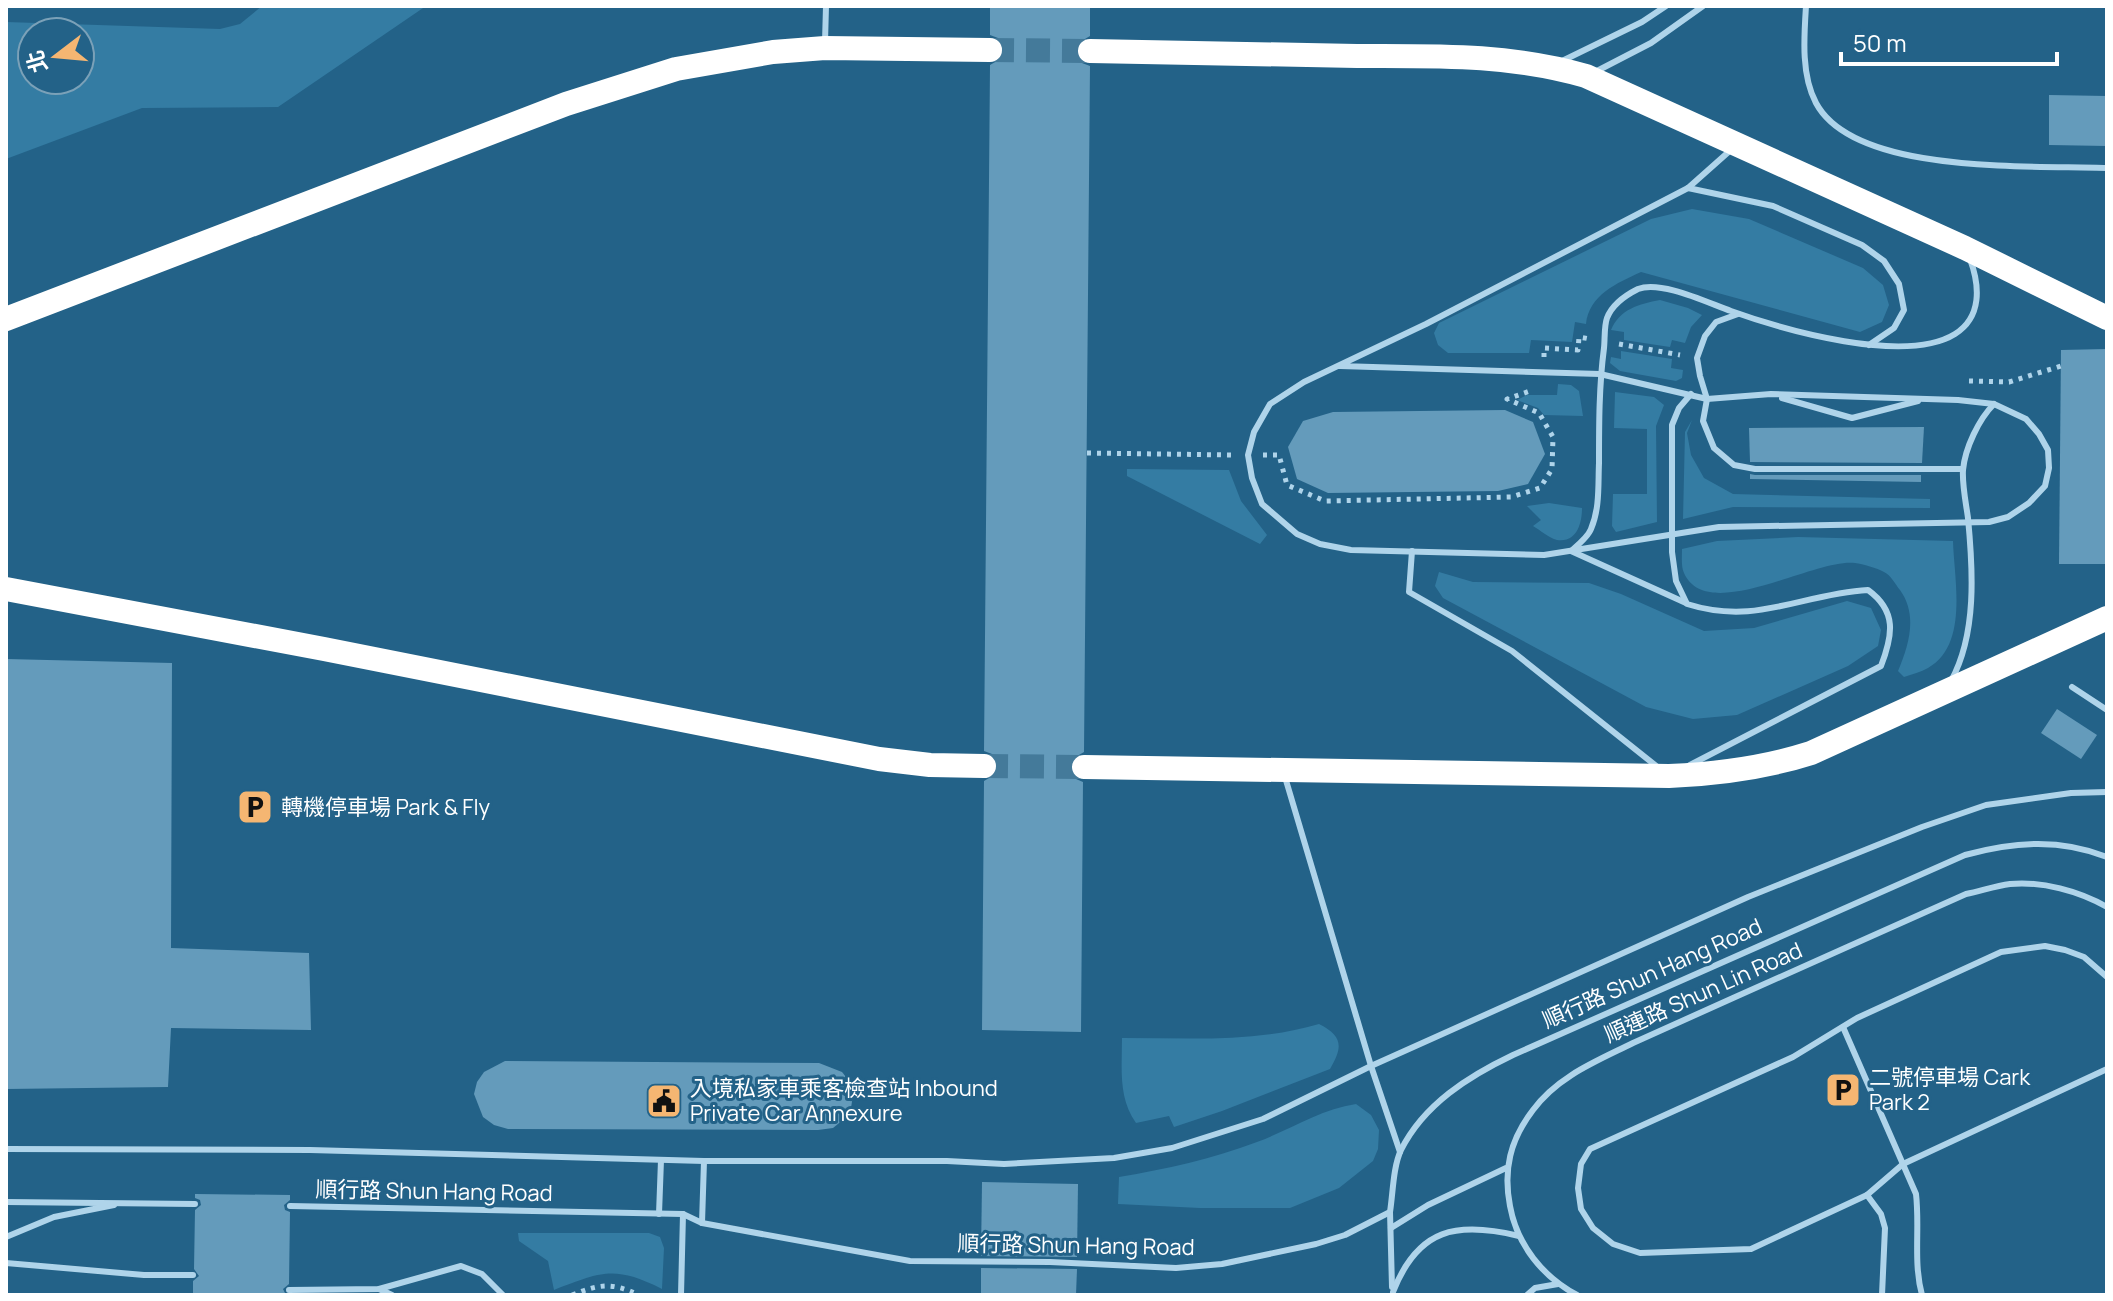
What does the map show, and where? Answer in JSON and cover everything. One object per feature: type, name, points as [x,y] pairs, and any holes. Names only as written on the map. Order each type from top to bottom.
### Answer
[{"type":"highway","points":[[6,319],[623,84],[676,69],[725,59],[825,48],[990,50]]},
{"type":"highway","points":[[1090,51],[1429,55],[1516,60],[1552,66],[1586,76],[1965,248],[2107,318]]},
{"type":"highway","points":[[6,589],[853,755],[930,765],[984,766]]},
{"type":"highway","points":[[1084,767],[1669,776],[1774,765],[1811,753],[2107,618]]},
{"type":"lane","points":[[825,48],[826,6]]},
{"type":"lane","points":[[1552,66],[1642,22],[1666,6]]},
{"type":"lane","points":[[1586,76],[1651,43],[1703,6]]},
{"type":"lane","points":[[1806,6],[1809,86],[1825,117],[1854,136],[1879,149],[1938,162],[2107,168]]},
{"type":"lane","points":[[1340,366],[1600,374],[1707,399],[1771,394],[1994,404],[2026,419],[2048,450],[2049,468],[2045,486],[2029,503],[2008,517],[1989,522],[1719,527],[1544,555],[1351,550],[1320,544],[1297,534],[1262,504],[1252,478],[1248,455],[1254,432],[1270,404],[1304,382],[1688,188],[1736,145]]},
{"type":"lane","points":[[1688,188],[1773,206],[1862,245],[1884,261],[1899,284],[1904,310],[1894,328],[1868,345]]},
{"type":"lane","points":[[1571,551],[1591,532],[1598,506],[1600,374],[1607,317],[1622,298],[1641,288],[1662,287],[1738,314],[1821,336],[1895,348],[1921,346],[1946,340],[1963,329],[1976,311],[1977,289],[1965,248]]},
{"type":"lane","points":[[1738,314],[1716,322],[1705,336],[1697,358],[1707,399],[1703,421],[1714,448],[1734,465],[1755,469],[1963,469]]},
{"type":"lane","points":[[1687,604],[1676,581],[1671,535],[1672,425],[1679,408],[1691,394]]},
{"type":"lane","points":[[1771,394],[1852,418],[1928,399]]},
{"type":"lane","points":[[1945,691],[1960,665],[1969,621],[1971,552],[1963,469],[1980,419],[1994,404]]},
{"type":"lane","points":[[1412,551],[1409,592],[1512,651],[1669,776],[1881,666],[1891,632],[1882,600],[1868,590],[1833,593],[1751,613],[1713,612],[1687,604],[1571,551]]},
{"type":"lane","points":[[2072,687],[2107,710]]},
{"type":"lane","points":[[1283,770],[1371,1066],[1400,1152]]},
{"type":"lane","points":[[6,1149],[310,1150],[704,1161],[947,1161],[1004,1164],[1114,1158],[1172,1148],[1263,1119],[1371,1066],[1748,897],[1922,827],[1986,805],[2071,793],[2107,792]]},
{"type":"lane","name":"順行路 Shun Hang Road","points":[[290,1206],[683,1214],[702,1223],[910,1261],[1050,1262],[1176,1268],[1222,1264],[1316,1244],[1345,1235],[1390,1212],[1400,1152],[1440,1100],[1486,1068],[1940,864],[1989,848],[2020,844],[2074,846],[2107,857]]},
{"type":"lane","name":"順連路 Shun Lin Road","points":[[1577,1295],[1558,1284],[1529,1253],[1519,1236],[1509,1202],[1506,1168],[1511,1149],[1533,1110],[1575,1071],[1966,894],[2012,884],[2047,887],[2084,894],[2107,907]]},
{"type":"lane","points":[[2107,977],[2084,957],[2065,950],[2045,946],[2001,952],[1843,1027],[1793,1057],[1590,1149],[1581,1164],[1578,1188],[1581,1209],[1593,1228],[1613,1244],[1640,1253],[1751,1249],[1867,1195],[1903,1164],[2107,1069]]},
{"type":"lane","points":[[1843,1027],[1916,1194],[1919,1217],[1917,1270],[1922,1295]]},
{"type":"lane","points":[[659,1214],[661,1160]]},
{"type":"lane","points":[[702,1223],[704,1161]]},
{"type":"lane","points":[[1391,1228],[1428,1205],[1506,1168]]},
{"type":"lane","points":[[1867,1195],[1881,1214],[1885,1228],[1882,1295]]},
{"type":"lane","points":[[6,1202],[195,1204]]},
{"type":"lane","points":[[6,1237],[54,1217],[126,1202]]},
{"type":"lane","points":[[1390,1212],[1392,1293]]},
{"type":"lane","points":[[681,1295],[683,1214]]},
{"type":"lane","points":[[1392,1293],[1412,1254],[1437,1237],[1472,1228],[1519,1236]]},
{"type":"lane","points":[[6,1263],[144,1275],[193,1275]]},
{"type":"lane","points":[[289,1290],[379,1289],[461,1266],[482,1274],[503,1295]]},
{"type":"lane","points":[[1527,1295],[1535,1288],[1558,1284]]},
{"type":"lane","points":[[379,1289],[392,1295]]},
{"type":"path","points":[[1087,453],[1279,455],[1287,485],[1325,501],[1511,497],[1540,488],[1552,469],[1553,437],[1539,413],[1507,399],[1525,391],[1542,391],[1544,348],[1578,350],[1579,337],[1697,358]]},
{"type":"path","points":[[1962,381],[2009,382],[2061,366]]},
{"type":"path","points":[[572,1295],[614,1285],[639,1295]]},
{"type":"shaded area","points":[[262,6],[426,6],[278,107],[142,108],[6,159],[6,22],[16,22],[16,96],[96,96],[96,25],[220,29],[240,24]]},
{"type":"shaded area","points":[[1692,209],[1749,219],[1863,268],[1883,285],[1889,305],[1882,322],[1860,332],[1641,272],[1598,298],[1592,305],[1586,324],[1575,322],[1572,342],[1531,340],[1529,353],[1448,353],[1438,345],[1434,333],[1439,323],[1651,219]]},
{"type":"shaded area","points":[[1660,300],[1702,315],[1691,327],[1685,343],[1672,340],[1670,347],[1624,340],[1624,332],[1611,330],[1625,312]]},
{"type":"shaded area","points":[[1621,351],[1672,359],[1671,368],[1683,370],[1682,378],[1676,381],[1620,371],[1610,363],[1611,357],[1621,359]]},
{"type":"shaded area","points":[[1558,384],[1571,385],[1579,391],[1583,416],[1544,415],[1538,408],[1517,400],[1527,395],[1557,395]]},
{"type":"shaded area","points":[[1615,392],[1654,397],[1664,405],[1656,426],[1657,522],[1616,532],[1612,526],[1613,494],[1647,494],[1647,429],[1614,428]]},
{"type":"shaded area","points":[[1692,420],[1687,433],[1691,455],[1704,478],[1733,494],[1930,499],[1930,508],[1733,507],[1683,519],[1685,432]]},
{"type":"shaded area","points":[[1127,469],[1229,470],[1241,501],[1267,535],[1260,544],[1127,476]]},
{"type":"shaded area","points":[[1549,503],[1582,508],[1581,520],[1574,535],[1557,540],[1533,526],[1541,520],[1527,506]]},
{"type":"shaded area","points":[[1798,537],[1953,541],[1956,610],[1949,644],[1941,657],[1928,668],[1904,677],[1898,671],[1910,630],[1909,610],[1891,577],[1874,568],[1855,563],[1837,564],[1763,586],[1715,593],[1696,587],[1683,571],[1682,549],[1717,541]]},
{"type":"shaded area","points":[[1439,572],[1473,582],[1589,583],[1704,631],[1754,628],[1847,601],[1871,608],[1881,630],[1878,646],[1848,666],[1737,715],[1693,719],[1646,707],[1443,598],[1435,586]]},
{"type":"shaded area","points":[[1319,1024],[1333,1033],[1338,1043],[1339,1048],[1330,1069],[1174,1127],[1169,1116],[1136,1123],[1130,1113],[1122,1082],[1122,1038],[1246,1037]]},
{"type":"shaded area","points":[[1356,1104],[1371,1115],[1379,1130],[1378,1149],[1373,1161],[1339,1188],[1290,1208],[1118,1204],[1119,1177],[1223,1154],[1330,1110]]},
{"type":"shaded area","points":[[518,1233],[649,1233],[660,1237],[664,1248],[662,1289],[631,1276],[608,1274],[596,1275],[554,1290],[548,1261],[519,1241]]},
{"type":"building","points":[[990,6],[1090,6],[1090,36],[1078,43],[1075,51],[1082,63],[1090,66],[1084,752],[1072,759],[1069,768],[1076,779],[1083,782],[1081,1032],[982,1030],[984,781],[996,774],[999,766],[992,754],[984,751],[990,65],[1002,58],[1005,49],[998,38],[990,35]]},
{"type":"building","points":[[2049,95],[2107,96],[2107,146],[2049,145]]},
{"type":"building","points":[[2107,349],[2105,564],[2059,564],[2061,350]]},
{"type":"building","points":[[1505,410],[1533,422],[1545,454],[1528,484],[1498,491],[1328,493],[1297,479],[1288,447],[1303,421],[1333,412]]},
{"type":"building","points":[[1924,427],[1922,463],[1750,462],[1749,428]]},
{"type":"building","points":[[1750,474],[1921,475],[1921,482],[1750,479]]},
{"type":"building","points":[[6,659],[172,663],[171,948],[309,953],[311,1030],[171,1028],[168,1087],[6,1089]]},
{"type":"building","points":[[2057,709],[2097,735],[2081,759],[2041,733]]},
{"type":"building","name":"入境私家車乘客檢查站 Inbound Private Car Annexure","points":[[505,1061],[819,1063],[842,1072],[850,1082],[853,1095],[851,1108],[844,1119],[833,1128],[818,1130],[508,1129],[494,1125],[483,1117],[474,1094],[484,1072]]},
{"type":"building","points":[[982,1182],[1078,1184],[1077,1257],[981,1256]]},
{"type":"building","points":[[195,1194],[290,1195],[290,1200],[284,1205],[285,1210],[290,1212],[289,1284],[283,1289],[286,1295],[193,1295],[193,1281],[199,1276],[194,1269],[195,1210],[201,1205]]},
{"type":"building","points":[[981,1268],[1077,1269],[1076,1295],[981,1295]]},
{"type":"tunnel","points":[[990,50],[1090,51]]},
{"type":"tunnel","points":[[984,766],[1084,767]]},
{"type":"place","name":"轉機停車場 Park & Fly","points":[[255,807]]},
{"type":"place","name":"二號停車場 Cark Park 2","points":[[1843,1090]]},
{"type":"place","name":"入境私家車乘客檢查站 Inbound Private Car Annexure","points":[[664,1101]]}]
